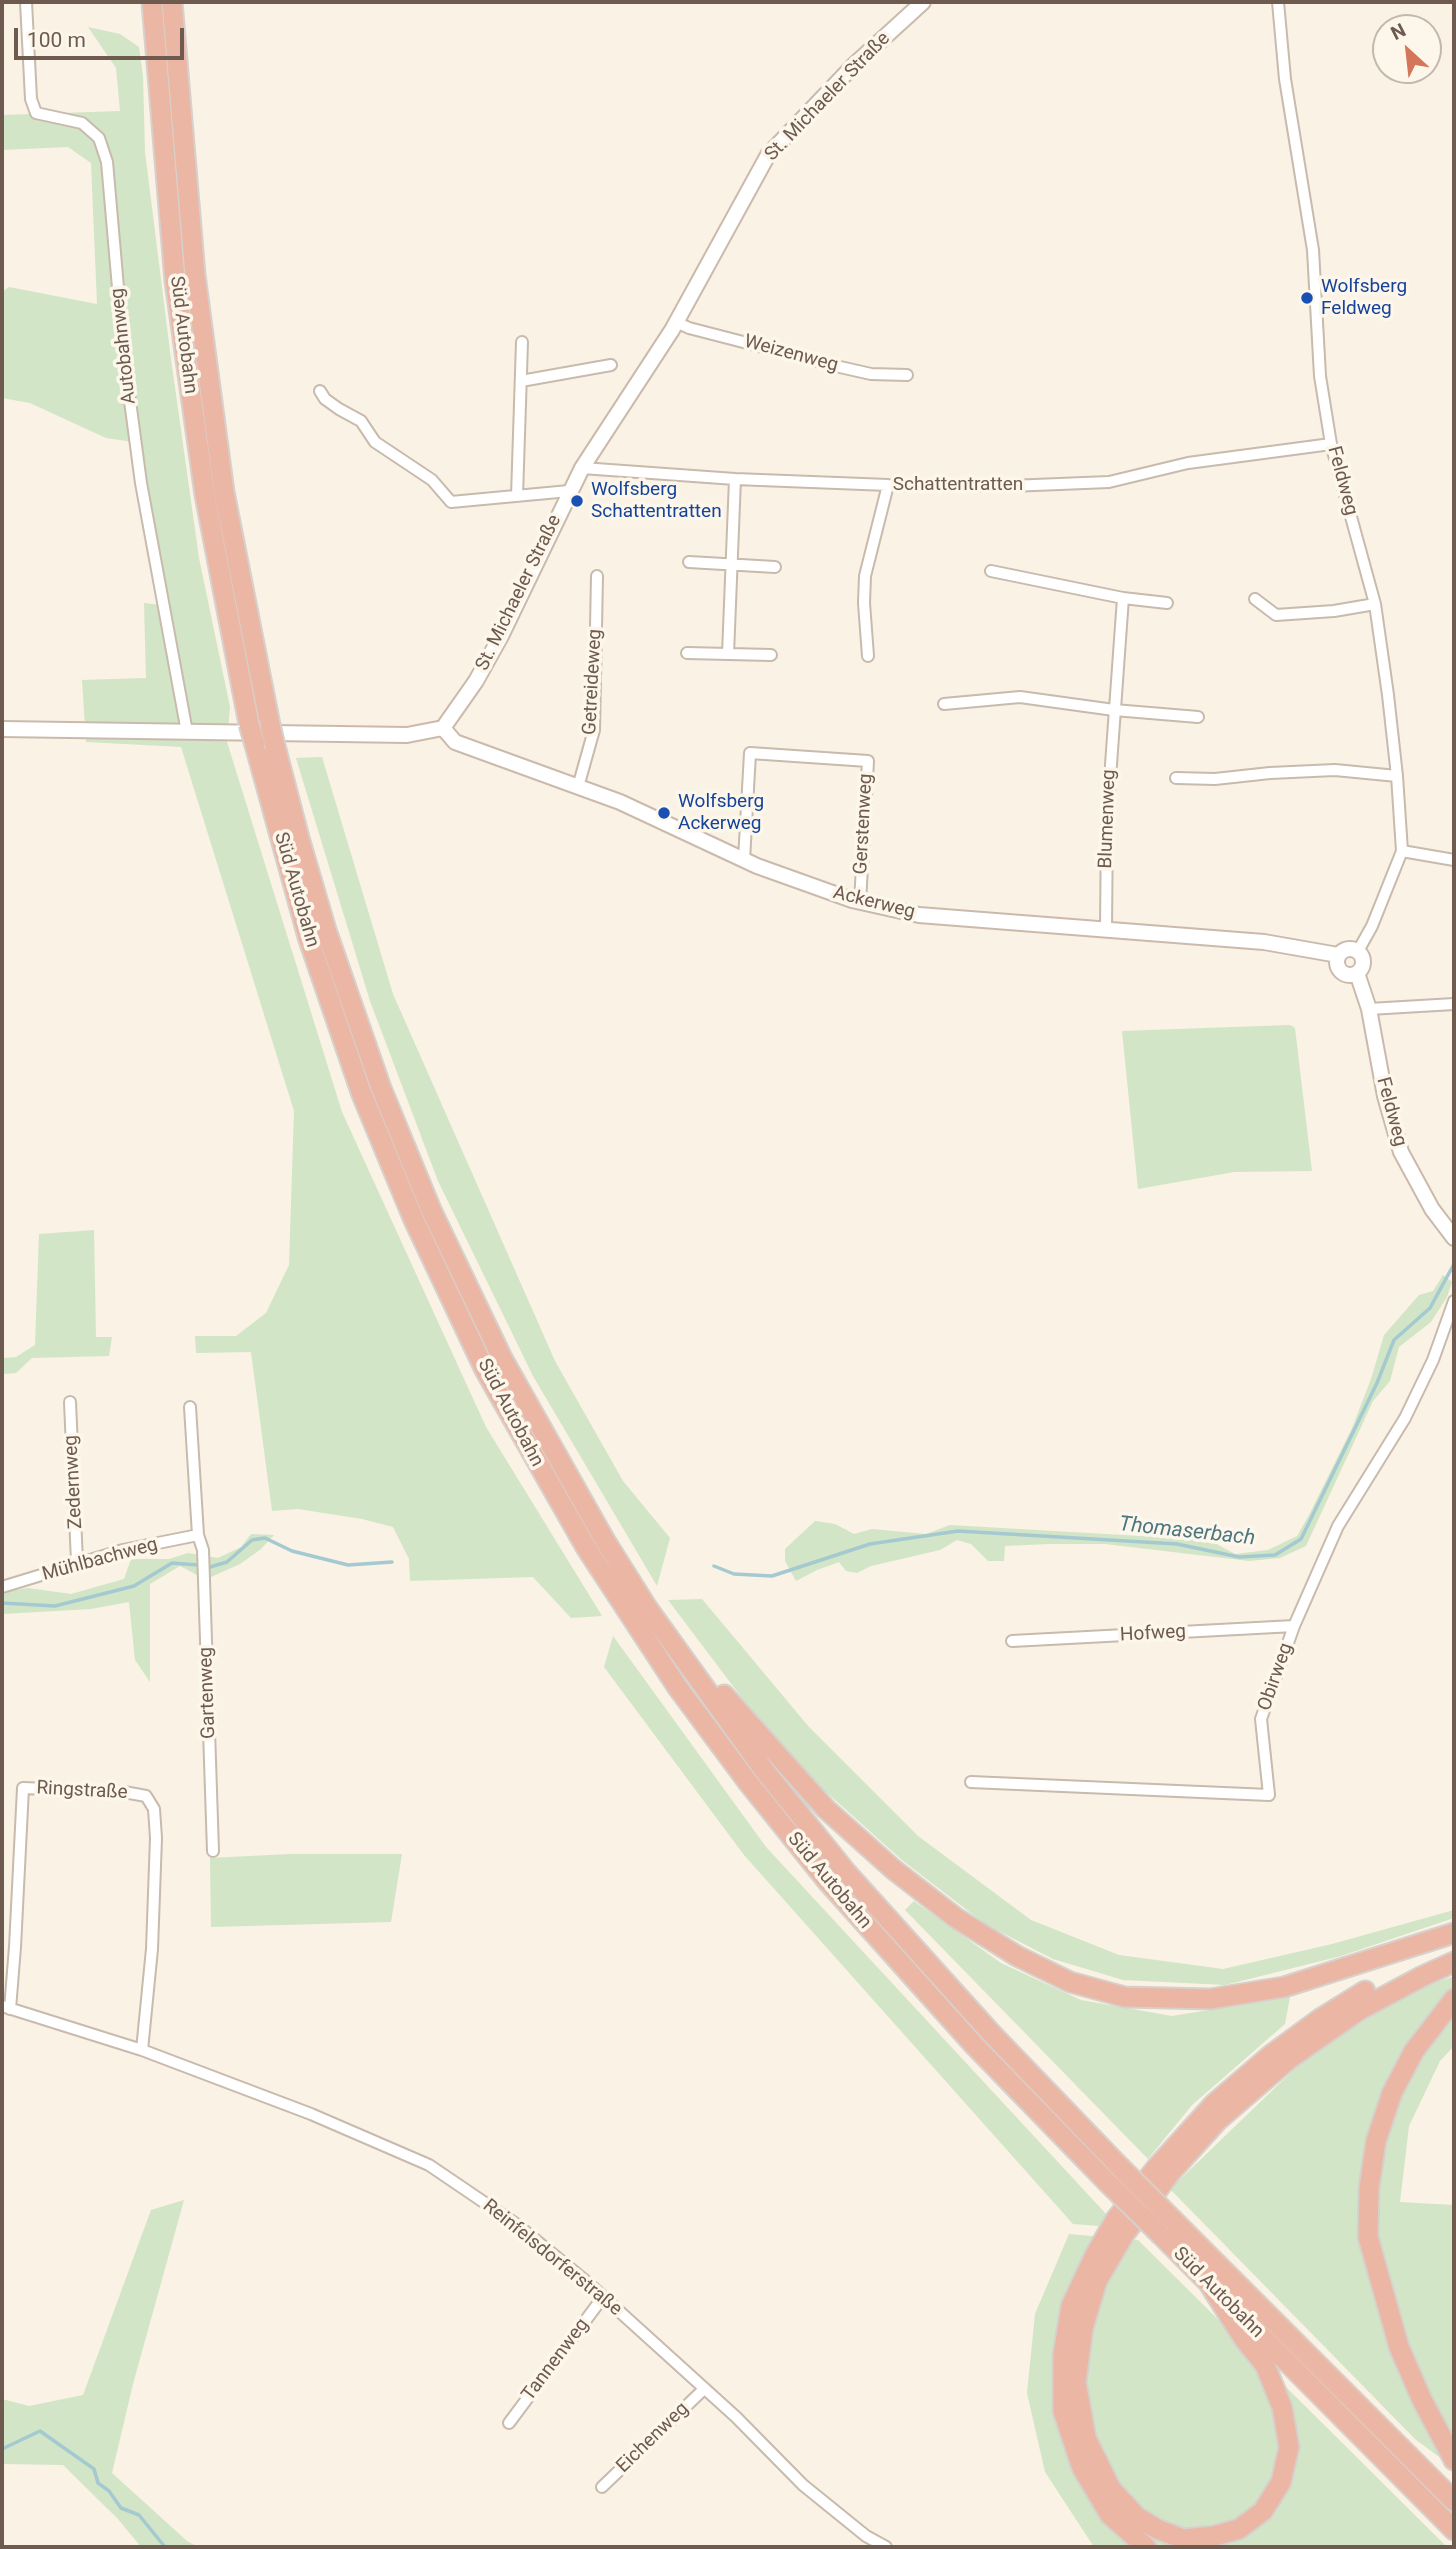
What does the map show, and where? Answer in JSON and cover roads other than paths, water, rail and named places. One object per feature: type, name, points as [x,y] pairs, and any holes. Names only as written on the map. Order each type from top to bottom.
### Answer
[{"type":"highway","name":"Süd Autobahn","points":[[152,2],[179,308],[205,495],[249,724],[308,937],[361,1092],[414,1220],[485,1370],[566,1514],[678,1688],[747,1781],[828,1882],[974,2045],[1113,2174],[1172,2219],[1454,2501]]},
{"type":"highway","name":"Süd Autobahn","points":[[172,2],[196,289],[224,492],[275,746],[326,930],[381,1088],[432,1212],[503,1360],[604,1539],[673,1644],[764,1770],[846,1872],[991,2033],[1113,2174],[1161,2235],[1454,2530]]},
{"type":"highway","points":[[673,1644],[704,1669],[731,1704],[826,1809],[893,1868],[956,1918],[1017,1956],[1070,1982],[1125,1997],[1168,2000],[1235,1996],[1283,1987],[1454,1933]]},
{"type":"highway","points":[[1146,2547],[1110,2515],[1082,2468],[1063,2411],[1063,2355],[1072,2306],[1094,2255],[1116,2219],[1157,2167],[1214,2105],[1271,2055],[1363,1992],[1454,1948]]},
{"type":"highway","points":[[1210,2286],[1244,2339],[1265,2365],[1282,2407],[1289,2447],[1282,2482],[1263,2511],[1239,2529],[1214,2536],[1183,2539],[1157,2529],[1137,2517],[1111,2488],[1086,2438],[1076,2382],[1083,2328],[1097,2281],[1125,2233],[1171,2172],[1218,2120],[1289,2059],[1361,2009],[1454,1962]]},
{"type":"highway","points":[[1454,1999],[1414,2051],[1392,2093],[1376,2141],[1369,2188],[1368,2237],[1399,2347],[1422,2400],[1454,2460]]},
{"type":"main road","name":"St. Michaeler Straße","points":[[443,727],[476,681],[501,636],[582,468],[676,322],[768,155],[853,66],[923,2]]},
{"type":"main road","points":[[2,729],[407,735],[443,727]]},
{"type":"main road","name":"Ackerweg","points":[[443,727],[455,742],[620,803],[744,860],[860,902],[919,915],[1264,942],[1338,955]]},
{"type":"main road","points":[[1347,949],[1358,951],[1363,962],[1357,973],[1348,975],[1341,972],[1336,964],[1338,955],[1347,949]]},
{"type":"main road","name":"Feldweg","points":[[1357,973],[1370,1009],[1385,1096],[1401,1152],[1432,1209],[1454,1238]]},
{"type":"street","name":"Autobahnweg","points":[[26,2],[31,99],[36,113],[82,123],[99,138],[107,162],[124,356],[141,483],[187,732]]},
{"type":"street","name":"Feldweg","points":[[1278,2],[1285,79],[1313,250],[1320,376],[1331,444],[1374,604],[1397,776],[1402,850],[1373,926],[1358,951]]},
{"type":"street","name":"Weizenweg","points":[[676,322],[689,328],[861,372],[907,375]]},
{"type":"street","points":[[517,496],[522,342]]},
{"type":"street","points":[[521,381],[611,365]]},
{"type":"street","points":[[320,391],[325,399],[361,421],[375,442],[432,480],[451,502],[569,491]]},
{"type":"street","name":"Schattentratten","points":[[582,468],[735,479],[888,485],[1010,486],[1109,482],[1188,463],[1331,444]]},
{"type":"street","points":[[728,654],[735,479]]},
{"type":"street","points":[[868,656],[865,576],[888,485]]},
{"type":"street","points":[[689,562],[775,567]]},
{"type":"street","points":[[991,571],[1167,603]]},
{"type":"street","name":"Getreideweg","points":[[578,787],[594,730],[597,576]]},
{"type":"street","name":"Blumenweg","points":[[1105,929],[1107,820],[1123,597]]},
{"type":"street","points":[[1255,598],[1276,615],[1334,611],[1374,604]]},
{"type":"street","points":[[687,653],[771,655]]},
{"type":"street","points":[[944,704],[1020,697],[1114,710],[1198,717]]},
{"type":"street","name":"Gerstenweg","points":[[744,860],[750,753],[868,761],[860,902]]},
{"type":"street","points":[[1176,778],[1215,779],[1270,772],[1335,770],[1397,776]]},
{"type":"street","points":[[1402,850],[1454,860]]},
{"type":"street","points":[[1370,1009],[1454,1004]]},
{"type":"street","name":"Obirweg","points":[[971,1782],[1269,1795],[1261,1719],[1294,1626],[1338,1526],[1405,1418],[1433,1360],[1454,1301]]},
{"type":"street","name":"Zedernweg","points":[[70,1402],[77,1562]]},
{"type":"street","name":"Gartenweg","points":[[190,1407],[198,1535],[203,1550],[213,1851]]},
{"type":"street","name":"Mühlbachweg","points":[[2,1587],[77,1562],[198,1535]]},
{"type":"street","name":"Hofweg","points":[[1012,1641],[1294,1626]]},
{"type":"street","name":"Ringstraße","points":[[6,2007],[15,1947],[23,1788],[124,1792],[146,1796],[154,1809],[156,1838],[152,1949],[142,2050]]},
{"type":"street","name":"Reinfelsdorferstraße","points":[[6,2007],[142,2050],[311,2114],[429,2165],[516,2224],[603,2297],[704,2389],[803,2485],[866,2536],[886,2547]]},
{"type":"street","name":"Tannenweg","points":[[509,2423],[603,2297]]},
{"type":"street","name":"Eichenweg","points":[[602,2487],[704,2389]]},
{"type":"waterway","name":"Thomaserbach","points":[[714,1566],[734,1574],[772,1576],[870,1544],[958,1531],[1177,1544],[1239,1557],[1275,1555],[1301,1539],[1377,1383],[1394,1340],[1430,1308],[1454,1264]]},
{"type":"waterway","name":"Thomaserbach","points":[[210,1567],[227,1562],[252,1540],[265,1538],[292,1551],[348,1565],[392,1562]]},
{"type":"waterway","name":"Thomaserbach","points":[[2,1603],[55,1606],[134,1586],[172,1563],[198,1565]]},
{"type":"waterway","points":[[2,2449],[40,2431],[94,2469],[98,2483],[109,2491],[121,2508],[139,2515],[165,2547]]},
{"type":"place","name":"Wolfsberg Feldweg","points":[[1307,298]]},
{"type":"place","name":"Wolfsberg Schattentratten","points":[[577,501]]},
{"type":"place","name":"Wolfsberg Ackerweg","points":[[664,813]]}]
